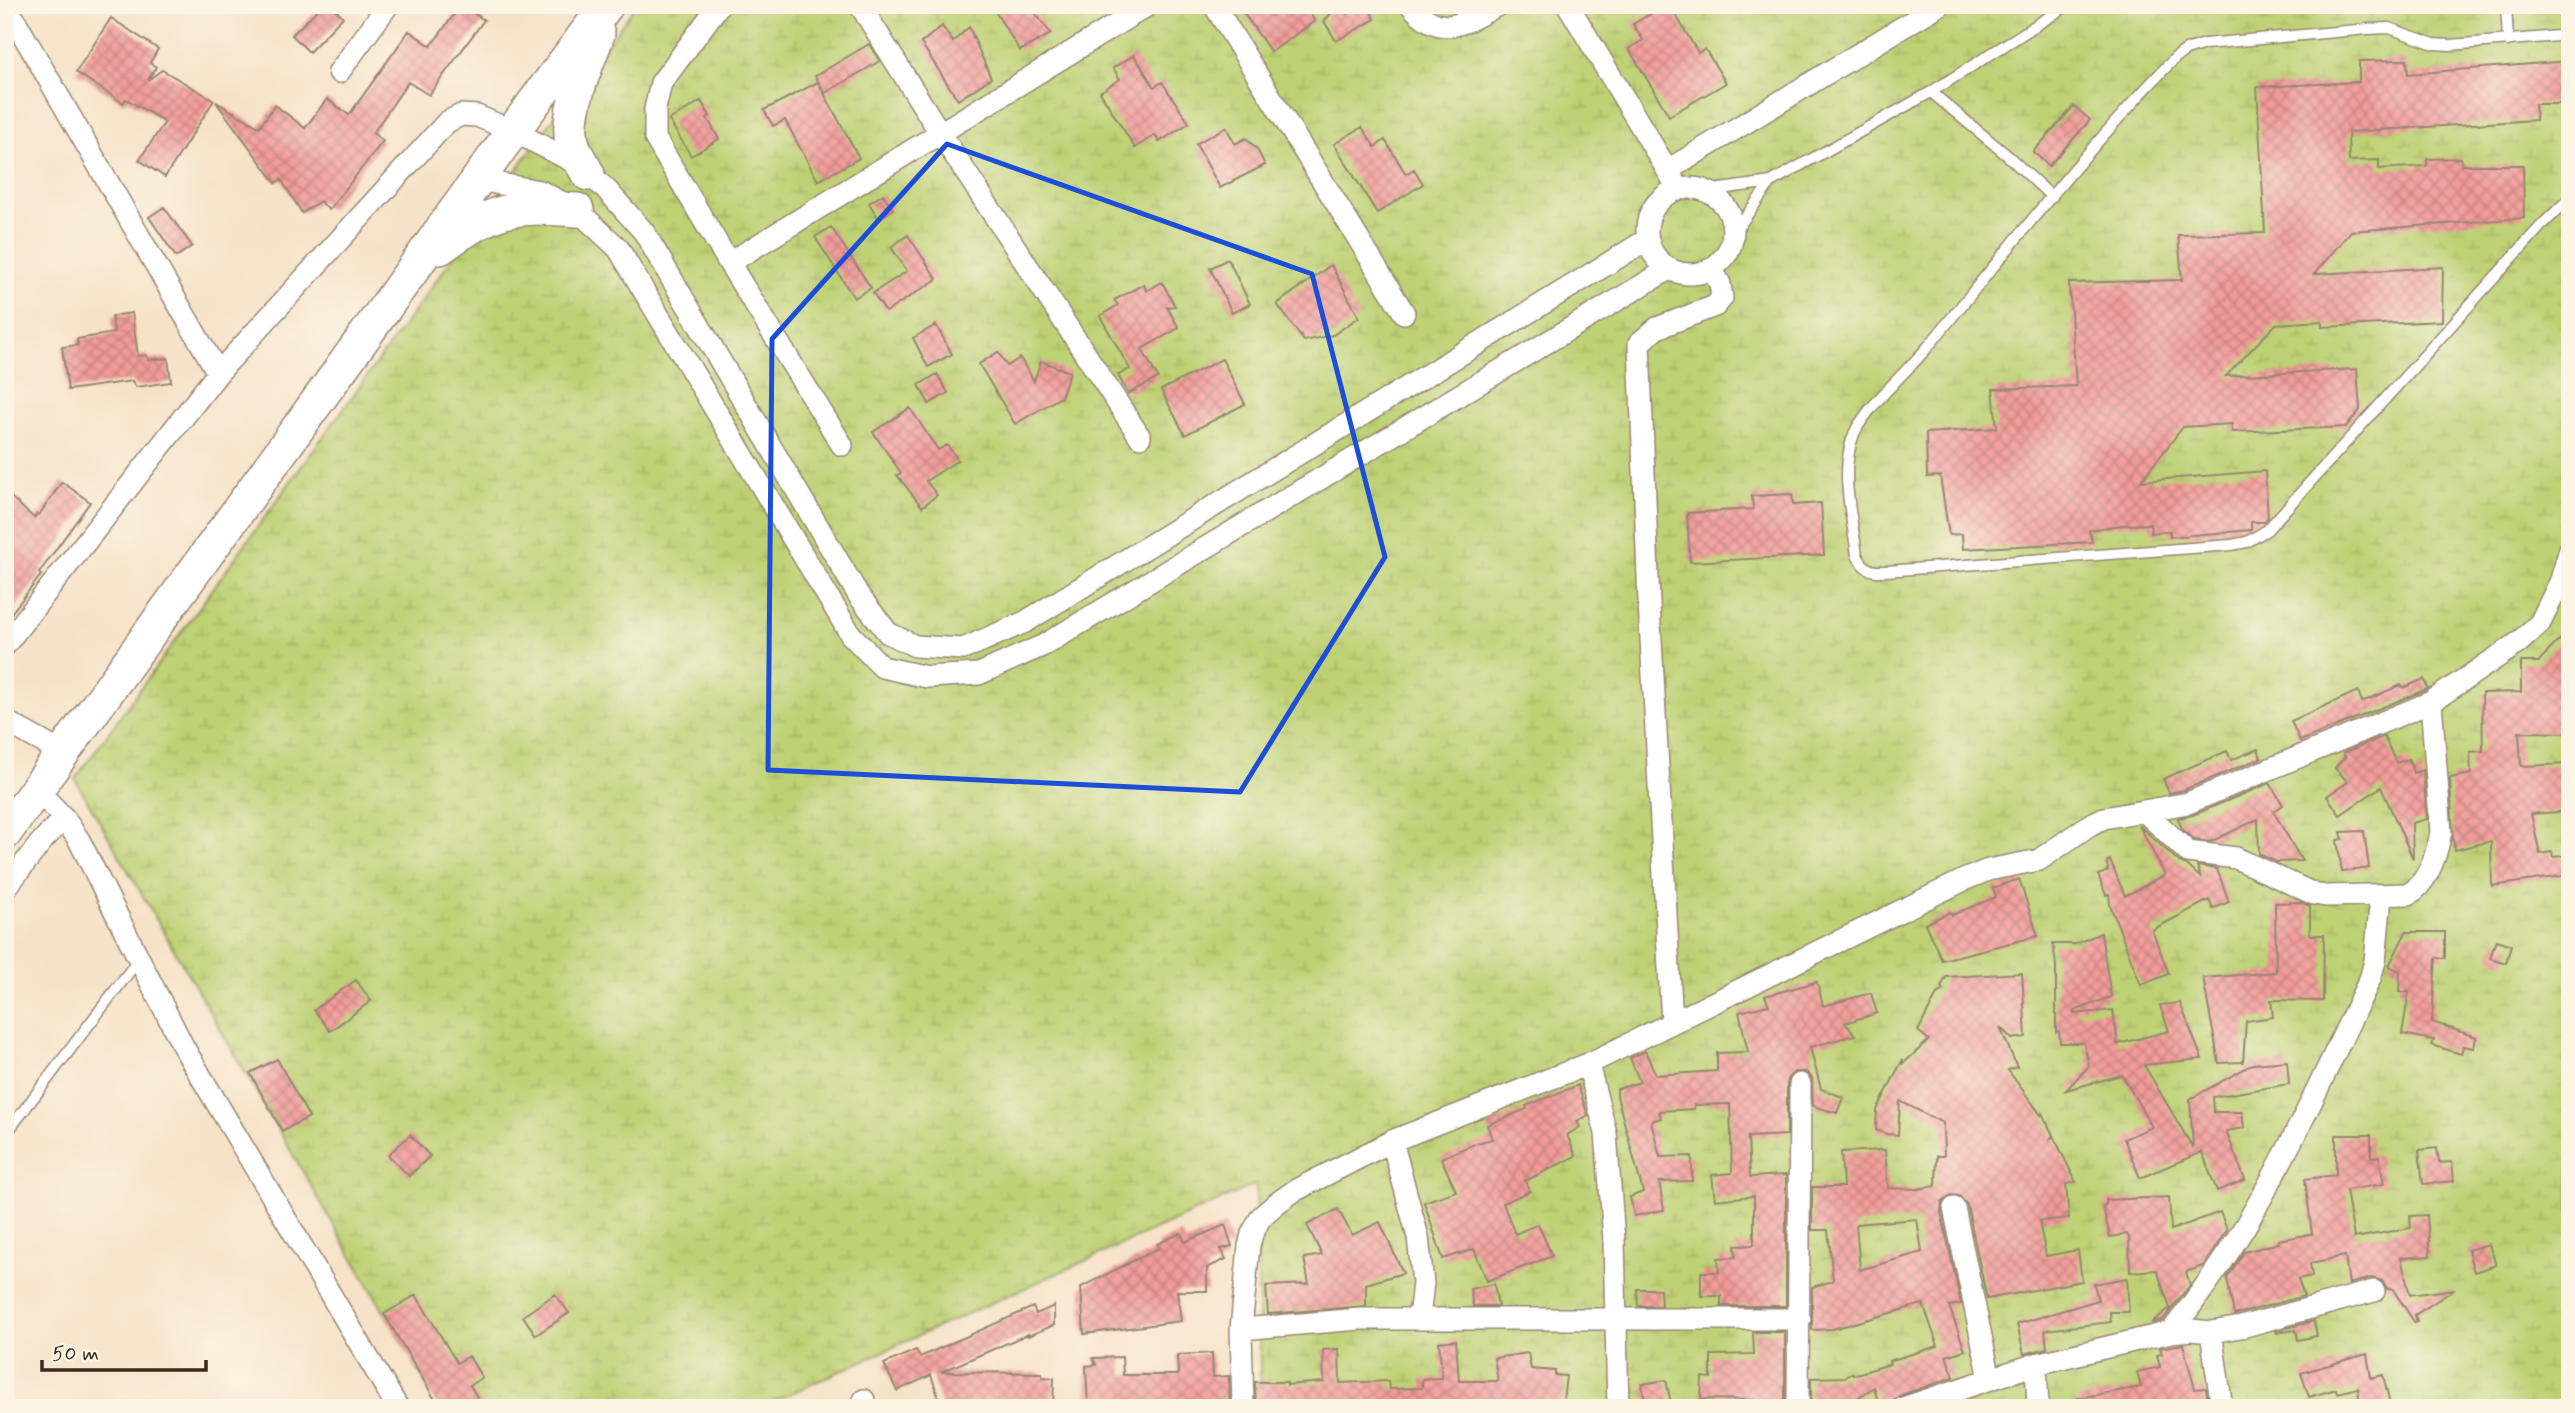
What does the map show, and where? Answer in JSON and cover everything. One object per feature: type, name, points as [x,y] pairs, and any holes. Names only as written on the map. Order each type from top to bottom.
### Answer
[{"type":"main road","points":[[5,833],[513,131],[608,5]]},
{"type":"main road","points":[[588,174],[572,144],[570,128],[579,89],[608,5]]},
{"type":"main road","points":[[417,265],[477,222],[507,210],[532,206],[577,209]]},
{"type":"street","points":[[6,5],[218,373]]},
{"type":"street","points":[[339,72],[388,5]]},
{"type":"street","points":[[719,5],[661,83],[655,109],[655,138],[842,445]]},
{"type":"street","points":[[860,5],[940,133],[1140,437]]},
{"type":"street","points":[[729,263],[1148,5]]},
{"type":"street","points":[[1214,5],[1404,313]]},
{"type":"street","points":[[1410,5],[1431,24],[1459,26],[1498,5]]},
{"type":"street","points":[[1567,5],[1674,180],[1706,191],[1727,207],[1734,233],[1731,247],[1723,259],[1712,268],[1698,273],[1683,273],[1669,268],[1652,251],[1648,239],[1647,227],[1657,203],[1674,180],[1911,12],[1939,5]]},
{"type":"street","points":[[5,645],[218,373],[447,122],[461,115],[477,117],[513,131],[570,160],[605,188],[644,232],[859,596],[888,633],[915,646],[963,649],[1025,622],[1648,239]]},
{"type":"street","points":[[478,180],[540,191],[577,209],[618,248],[851,635],[882,667],[927,677],[979,674],[1044,645],[1669,268]]},
{"type":"street","points":[[1672,1023],[1649,603],[1639,343],[1657,328],[1715,306],[1722,298],[1720,284],[1712,268]]},
{"type":"street","points":[[1243,1408],[1241,1329],[1249,1246],[1261,1217],[1294,1191],[1391,1141],[1588,1064],[1966,879],[2009,864],[2039,860],[2091,824],[2119,814],[2188,803],[2431,702],[2518,643],[2540,623],[2561,580],[2570,549]]},
{"type":"street","points":[[2144,811],[2188,852],[2236,858],[2314,894],[2409,894],[2417,889],[2438,850],[2441,831],[2431,702]]},
{"type":"street","points":[[5,721],[64,754]]},
{"type":"street","points":[[37,790],[64,818],[79,840],[184,1048],[398,1408]]},
{"type":"street","points":[[5,888],[64,818]]},
{"type":"street","points":[[2171,1332],[2212,1278],[2247,1223],[2309,1108],[2370,979],[2375,961],[2381,896]]},
{"type":"street","points":[[1588,1064],[1606,1133],[1614,1240],[1618,1408]]},
{"type":"street","points":[[1798,1408],[1800,1084]]},
{"type":"street","points":[[1391,1141],[1418,1237],[1423,1283],[1419,1318]]},
{"type":"street","points":[[1954,1208],[1990,1379]]},
{"type":"street","points":[[1903,1408],[2036,1364],[2171,1332],[2211,1332],[2277,1318],[2374,1291]]},
{"type":"street","points":[[1241,1329],[1360,1319],[1800,1319]]},
{"type":"street","points":[[2211,1332],[2222,1408]]},
{"type":"street","points":[[2036,1364],[2038,1408]]},
{"type":"lane","points":[[1706,191],[1771,182],[1882,117],[1931,92],[2068,5]]},
{"type":"lane","points":[[2506,5],[2508,41]]},
{"type":"lane","points":[[2570,35],[2434,44],[2389,28],[2205,44],[2186,50],[2175,58],[2153,80],[1911,366],[1865,416],[1855,433],[1849,452],[1847,476],[1857,555],[1862,565],[1876,571],[1913,569],[2231,545],[2255,538],[2267,530],[2541,226],[2570,198]]},
{"type":"lane","points":[[1931,92],[2008,156],[2052,197]]},
{"type":"lane","points":[[1734,233],[1771,182]]},
{"type":"lane","points":[[5,1135],[139,959]]},
{"type":"highlighted area","points":[[947,144],[1312,274],[1385,557],[1240,792],[768,770],[772,339]]},
{"type":"green space","points":[[636,5],[2570,5],[2570,1408],[1261,1408],[1256,1184],[758,1408],[440,1408],[75,779]]},
{"type":"building","points":[[322,5],[330,5],[343,17],[309,52],[292,35]]},
{"type":"building","points":[[461,5],[484,20],[429,95],[408,82],[373,133],[383,141],[329,210],[320,201],[302,213],[281,179],[276,183],[216,102],[259,127],[275,105],[305,128],[327,99],[349,115],[409,31],[431,46]]},
{"type":"building","points":[[991,5],[1029,5],[1051,34],[1020,51]]},
{"type":"building","points":[[1238,5],[1304,5],[1315,21],[1271,52]]},
{"type":"building","points":[[1361,5],[1367,5],[1375,19],[1336,41],[1324,21],[1338,6],[1347,14]]},
{"type":"building","points":[[1670,5],[1698,53],[1705,49],[1726,83],[1669,116],[1629,49],[1643,40],[1633,24]]},
{"type":"building","points":[[111,18],[158,49],[150,63],[156,67],[148,80],[162,70],[214,100],[165,177],[139,160],[165,122],[126,99],[123,103],[76,72]]},
{"type":"building","points":[[942,26],[953,42],[969,27],[991,78],[958,100],[921,43]]},
{"type":"building","points":[[869,44],[880,61],[825,93],[815,76]]},
{"type":"building","points":[[1134,55],[1154,87],[1162,82],[1189,123],[1159,142],[1155,135],[1135,148],[1100,92],[1120,79],[1113,68]]},
{"type":"building","points":[[2407,60],[2408,74],[2568,61],[2569,104],[2535,104],[2536,120],[2348,132],[2349,161],[2379,160],[2379,169],[2427,166],[2427,159],[2461,158],[2462,165],[2523,165],[2524,218],[2351,231],[2314,274],[2443,267],[2442,321],[2322,327],[2322,321],[2276,324],[2226,376],[2357,369],[2360,410],[2346,427],[2232,432],[2232,424],[2183,427],[2141,481],[2265,471],[2268,517],[2264,522],[2251,522],[2251,530],[2170,537],[2170,531],[2151,533],[2150,524],[2122,525],[2089,530],[2092,542],[1963,549],[1962,534],[1949,535],[1940,476],[1927,477],[1926,433],[1997,428],[1993,389],[2076,386],[2069,283],[2182,280],[2178,235],[2265,233],[2257,87],[2359,82],[2359,61]]},
{"type":"building","points":[[818,82],[859,158],[818,181],[785,120],[773,126],[764,110]]},
{"type":"building","points":[[701,101],[719,139],[691,156],[669,120]]},
{"type":"building","points":[[2074,106],[2090,120],[2049,166],[2033,152]]},
{"type":"building","points":[[1226,127],[1235,144],[1246,138],[1257,149],[1265,165],[1220,188],[1196,144]]},
{"type":"building","points":[[1362,127],[1375,147],[1385,140],[1406,174],[1414,169],[1423,184],[1377,213],[1334,144]]},
{"type":"building","points":[[883,194],[893,209],[879,219],[869,203]]},
{"type":"building","points":[[164,207],[192,246],[176,257],[149,217]]},
{"type":"building","points":[[831,227],[871,288],[854,298],[815,237]]},
{"type":"building","points":[[908,235],[937,279],[886,312],[873,293],[907,271],[891,247]]},
{"type":"building","points":[[1228,259],[1250,304],[1232,313],[1210,268]]},
{"type":"building","points":[[1331,265],[1359,317],[1333,335],[1304,341],[1277,304]]},
{"type":"building","points":[[1162,282],[1175,306],[1167,307],[1179,328],[1142,349],[1158,378],[1128,394],[1118,375],[1130,369],[1100,316],[1118,305],[1114,300],[1144,284],[1146,291]]},
{"type":"building","points":[[132,313],[138,356],[147,355],[148,360],[168,358],[171,382],[136,387],[132,381],[68,390],[62,347],[78,345],[77,339],[114,333],[112,316]]},
{"type":"building","points":[[936,325],[952,354],[928,367],[913,338]]},
{"type":"building","points":[[998,352],[1007,366],[1020,358],[1034,381],[1041,361],[1070,372],[1061,397],[1015,424],[979,364]]},
{"type":"building","points":[[1222,359],[1245,404],[1185,435],[1161,390]]},
{"type":"building","points":[[937,374],[948,393],[929,404],[919,385]]},
{"type":"building","points":[[910,408],[938,450],[947,445],[958,460],[926,481],[937,495],[922,507],[897,475],[901,473],[873,432]]},
{"type":"building","points":[[62,482],[90,502],[39,573],[41,575],[5,621],[5,492],[34,518],[39,515]]},
{"type":"building","points":[[1792,494],[1793,505],[1821,503],[1824,555],[1690,562],[1687,513],[1753,509],[1752,496]]},
{"type":"building","points":[[2570,629],[2570,733],[2519,732],[2521,766],[2570,764],[2570,811],[2531,814],[2540,854],[2552,852],[2553,857],[2570,855],[2570,875],[2492,886],[2491,841],[2455,850],[2450,778],[2471,774],[2470,752],[2483,751],[2482,693],[2521,692],[2521,662],[2538,662]]},
{"type":"building","points":[[2424,679],[2428,688],[2425,690],[2300,741],[2291,721],[2358,691],[2362,702],[2401,685],[2403,688]]},
{"type":"building","points":[[2384,736],[2396,763],[2409,759],[2413,773],[2423,770],[2427,819],[2412,823],[2413,859],[2381,787],[2340,815],[2327,796],[2348,782],[2335,768],[2345,757],[2343,753]]},
{"type":"building","points":[[2258,749],[2261,758],[2184,790],[2169,793],[2163,779],[2227,751],[2231,760]]},
{"type":"building","points":[[2270,783],[2283,805],[2273,811],[2302,861],[2276,862],[2259,854],[2258,819],[2210,842],[2194,840],[2182,829],[2178,818],[2193,815]]},
{"type":"building","points":[[2139,825],[2179,862],[2187,865],[2201,878],[2197,866],[2217,869],[2229,902],[2213,909],[2209,900],[2152,930],[2169,974],[2141,985],[2110,905],[2109,894],[2106,895],[2098,875],[2108,871],[2107,861],[2110,860],[2125,896],[2165,875]]},
{"type":"building","points":[[2364,831],[2369,868],[2342,872],[2337,840],[2343,839],[2341,832]]},
{"type":"building","points":[[2019,879],[2038,936],[1942,960],[1925,924],[1950,912],[1952,915],[1996,897],[1993,888]]},
{"type":"building","points":[[2300,902],[2310,906],[2310,935],[2324,935],[2323,1001],[2271,1000],[2273,1017],[2246,1021],[2243,1062],[2219,1063],[2203,978],[2276,972],[2275,903]]},
{"type":"building","points":[[2406,932],[2445,932],[2445,958],[2436,958],[2432,1022],[2476,1037],[2474,1048],[2463,1046],[2461,1054],[2432,1045],[2434,1040],[2402,1034],[2409,992],[2399,992],[2400,971],[2389,966]]},
{"type":"building","points":[[2101,933],[2111,997],[2074,1011],[2074,1014],[2113,1010],[2118,1044],[2169,1031],[2160,1005],[2180,1003],[2202,1059],[2144,1065],[2193,1148],[2190,1099],[2253,1064],[2287,1061],[2289,1084],[2213,1097],[2214,1112],[2242,1112],[2244,1128],[2226,1131],[2245,1180],[2217,1191],[2202,1152],[2140,1178],[2124,1139],[2152,1127],[2122,1075],[2066,1090],[2089,1066],[2084,1043],[2060,1043],[2059,1031],[2056,1032],[2056,965],[2053,944],[2075,944]]},
{"type":"building","points":[[2496,940],[2511,945],[2506,963],[2490,958]]},
{"type":"building","points":[[2022,973],[2026,1037],[2012,1039],[2000,1027],[2017,1067],[2008,1070],[2041,1115],[2042,1113],[2053,1135],[2051,1138],[2054,1137],[2076,1182],[2066,1184],[2069,1218],[2039,1221],[2046,1256],[2078,1250],[2082,1281],[1987,1299],[1967,1205],[1959,1196],[1951,1195],[1942,1203],[1941,1211],[1961,1304],[1949,1306],[1965,1350],[1946,1356],[1954,1377],[1899,1396],[1891,1403],[1879,1406],[1874,1387],[1842,1408],[1811,1408],[1811,1378],[1853,1375],[1938,1346],[1923,1304],[1833,1329],[1812,1330],[1812,1287],[1833,1281],[1828,1230],[1812,1230],[1812,1187],[1843,1187],[1841,1152],[1885,1150],[1888,1188],[1918,1189],[1936,1186],[1937,1156],[1944,1156],[1943,1123],[1900,1101],[1898,1135],[1876,1130],[1877,1110],[1903,1059],[1903,1064],[1929,1040],[1918,1031],[1937,994],[1943,990],[1941,987],[1946,977]],"holes":[[[1917,1219],[1922,1252],[1860,1270],[1856,1224]]]},
{"type":"building","points":[[356,980],[371,1001],[330,1031],[314,1010]]},
{"type":"building","points":[[1817,982],[1823,1006],[1871,993],[1877,1013],[1845,1023],[1855,1035],[1810,1047],[1821,1089],[1843,1097],[1837,1113],[1813,1106],[1812,1078],[1806,1072],[1794,1072],[1787,1084],[1787,1135],[1748,1137],[1750,1177],[1786,1175],[1786,1306],[1721,1306],[1721,1296],[1701,1296],[1701,1272],[1719,1272],[1718,1258],[1736,1257],[1735,1246],[1754,1245],[1754,1196],[1715,1200],[1712,1175],[1732,1173],[1730,1104],[1694,1105],[1694,1109],[1659,1111],[1661,1118],[1651,1121],[1660,1157],[1692,1156],[1692,1181],[1659,1182],[1664,1210],[1634,1216],[1630,1197],[1643,1192],[1617,1089],[1640,1082],[1630,1058],[1645,1051],[1656,1075],[1717,1071],[1717,1053],[1748,1052],[1739,1012],[1769,1005],[1765,996]]},
{"type":"building","points":[[277,1059],[309,1117],[282,1131],[250,1073]]},
{"type":"building","points":[[1578,1085],[1588,1116],[1577,1121],[1580,1127],[1567,1135],[1576,1156],[1525,1181],[1530,1191],[1503,1203],[1515,1234],[1538,1224],[1552,1256],[1487,1281],[1474,1249],[1443,1259],[1424,1202],[1456,1191],[1441,1158],[1492,1139],[1487,1125]]},
{"type":"building","points":[[410,1135],[430,1156],[409,1176],[388,1155]]},
{"type":"building","points":[[2336,1135],[2371,1135],[2371,1157],[2379,1156],[2384,1184],[2346,1190],[2354,1238],[2411,1228],[2410,1216],[2427,1215],[2430,1256],[2401,1258],[2410,1295],[2455,1289],[2415,1315],[2415,1323],[2392,1288],[2387,1289],[2383,1281],[2371,1278],[2349,1284],[2345,1256],[2310,1263],[2312,1276],[2298,1279],[2304,1296],[2234,1315],[2227,1278],[2244,1252],[2279,1243],[2278,1240],[2312,1234],[2305,1179],[2336,1175]]},
{"type":"building","points":[[2437,1148],[2439,1163],[2452,1162],[2454,1181],[2423,1184],[2419,1150]]},
{"type":"building","points":[[2169,1197],[2171,1230],[2220,1212],[2227,1230],[2203,1266],[2186,1272],[2190,1285],[2163,1320],[2151,1323],[2170,1308],[2157,1270],[2130,1272],[2129,1238],[2127,1234],[2110,1237],[2103,1207],[2106,1200]]},
{"type":"building","points":[[1338,1209],[1352,1235],[1380,1222],[1403,1273],[1366,1284],[1366,1306],[1268,1314],[1266,1286],[1309,1284],[1304,1258],[1322,1255],[1307,1225]]},
{"type":"building","points":[[1225,1225],[1232,1246],[1221,1249],[1226,1259],[1207,1268],[1207,1291],[1177,1291],[1181,1321],[1084,1334],[1081,1287],[1159,1248],[1157,1244],[1181,1233],[1185,1242]]},
{"type":"building","points":[[2489,1244],[2496,1265],[2474,1272],[2468,1250]]},
{"type":"building","points":[[2127,1278],[2129,1312],[2110,1312],[2111,1322],[2045,1330],[2047,1348],[2024,1354],[2017,1324],[2098,1300],[2094,1284]]},
{"type":"building","points":[[1494,1284],[1498,1306],[1473,1306],[1470,1289]]},
{"type":"building","points":[[1637,1289],[1660,1289],[1661,1306],[1638,1306]]},
{"type":"building","points":[[555,1294],[569,1313],[536,1335],[523,1316]]},
{"type":"building","points":[[416,1295],[457,1363],[469,1356],[482,1378],[470,1385],[483,1408],[440,1408],[384,1314]]},
{"type":"building","points":[[1054,1306],[1054,1325],[941,1372],[1042,1373],[1042,1377],[1054,1378],[1053,1408],[942,1408],[931,1375],[897,1391],[884,1364],[916,1350],[920,1357],[1033,1307],[1036,1314]]},
{"type":"building","points":[[2314,1321],[2317,1336],[2298,1340],[2296,1330],[2276,1331]]},
{"type":"building","points":[[1753,1332],[1785,1332],[1785,1402],[1754,1404],[1754,1400],[1701,1399],[1702,1377],[1711,1378],[1711,1355],[1754,1354]]},
{"type":"building","points":[[1456,1340],[1459,1381],[1498,1381],[1494,1358],[1528,1353],[1531,1369],[1555,1371],[1555,1375],[1566,1376],[1562,1408],[1256,1408],[1255,1382],[1287,1382],[1287,1385],[1324,1382],[1323,1350],[1339,1349],[1340,1383],[1388,1381],[1389,1389],[1422,1388],[1422,1379],[1442,1378],[1439,1342]]},
{"type":"building","points":[[2183,1344],[2195,1389],[2206,1388],[2209,1408],[2078,1408],[2078,1398],[2141,1387],[2137,1372],[2160,1367],[2157,1355],[2162,1354],[2160,1348]]},
{"type":"building","points":[[1212,1353],[1213,1377],[1229,1376],[1230,1408],[1088,1408],[1086,1366],[1096,1365],[1093,1358],[1122,1357],[1123,1375],[1178,1375],[1177,1355]]},
{"type":"building","points":[[2367,1354],[2371,1378],[2383,1375],[2391,1408],[2360,1408],[2358,1388],[2337,1393],[2336,1389],[2309,1397],[2301,1373]]},
{"type":"building","points":[[1666,1380],[1672,1408],[1646,1408],[1642,1384]]}]
